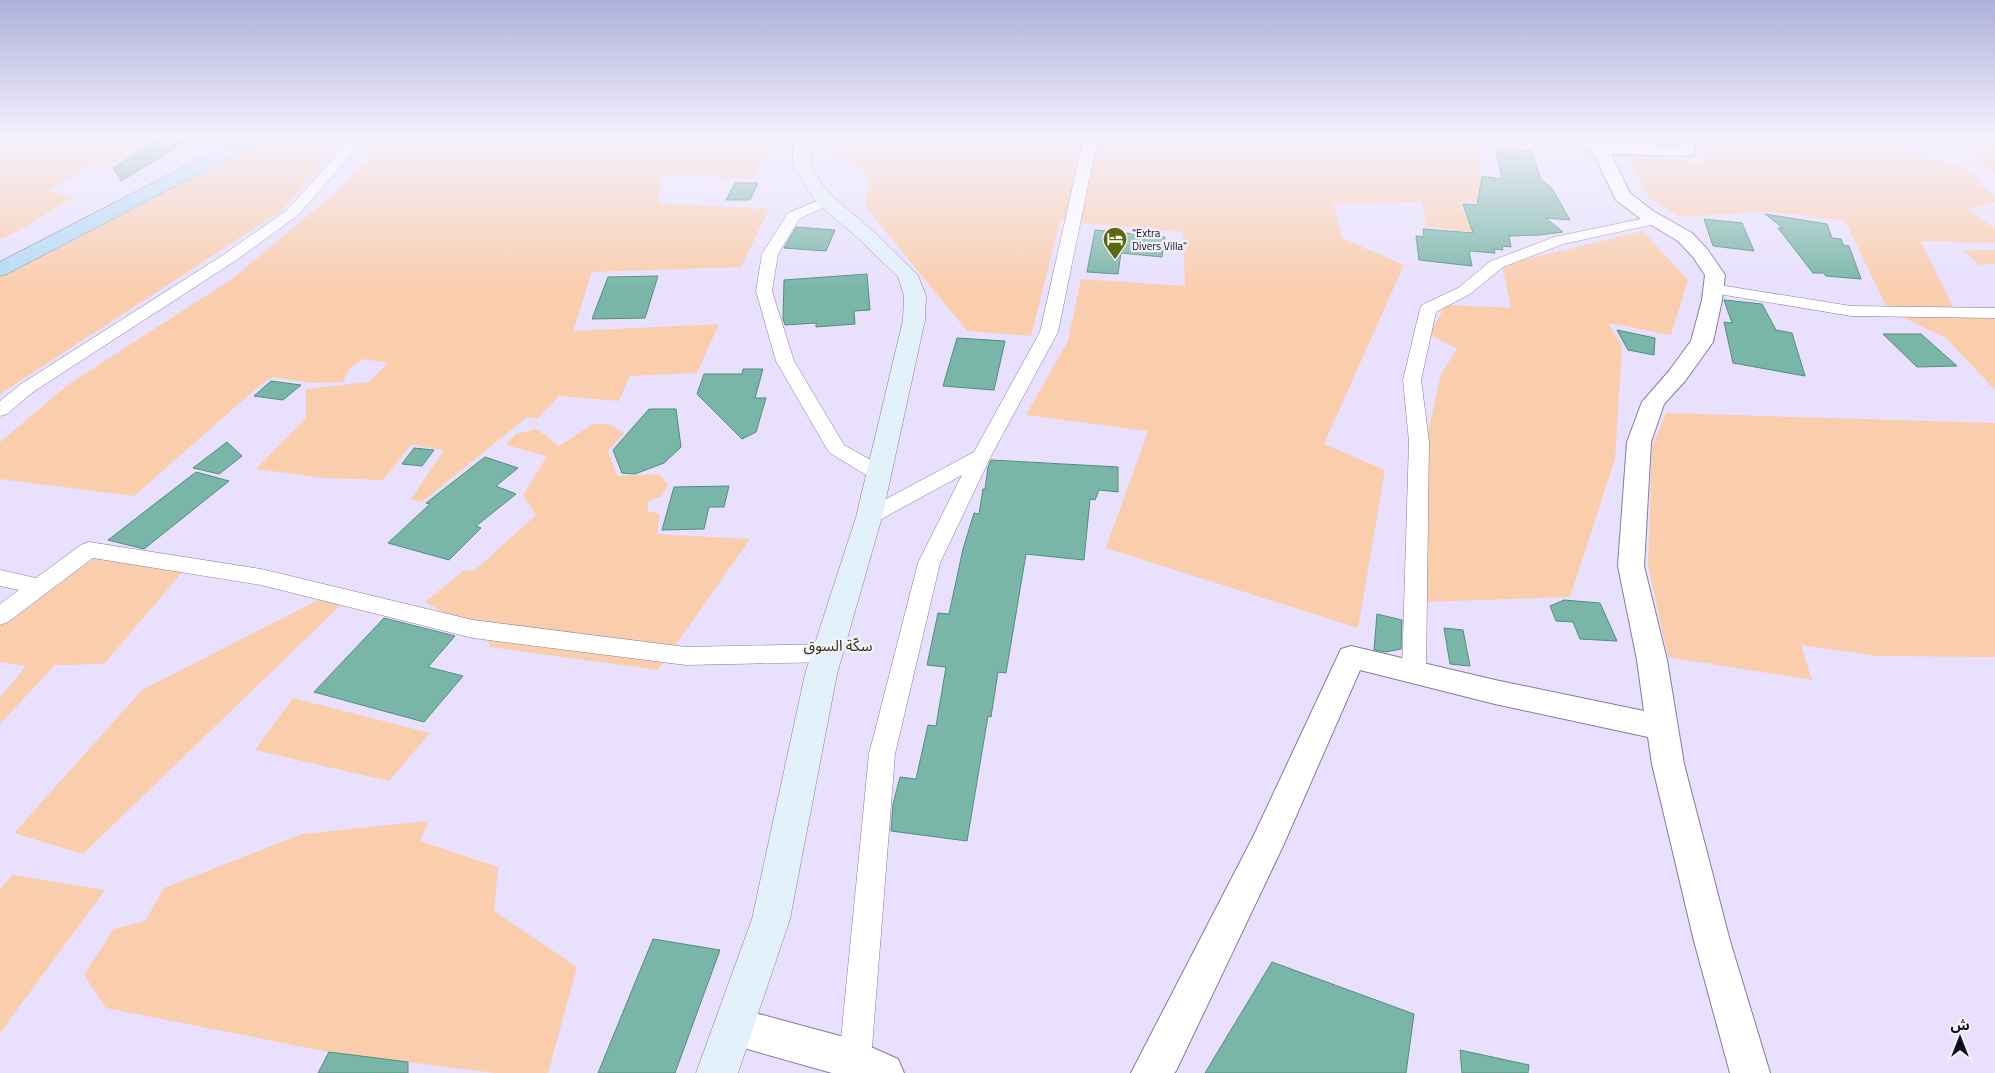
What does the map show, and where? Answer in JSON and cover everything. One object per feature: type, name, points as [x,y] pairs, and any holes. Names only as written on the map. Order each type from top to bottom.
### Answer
[{"type":"highway","points":[[0,255],[131,187]]},
{"type":"highway","points":[[0,270],[160,187]]},
{"type":"main road","points":[[717,1073],[771,919],[821,674],[869,517],[914,320],[915,296],[908,275],[865,234],[826,201],[815,187]]},
{"type":"street","points":[[0,410],[27,388],[229,258],[292,213],[316,187]]},
{"type":"street","points":[[733,1026],[870,1066],[882,754],[929,563],[981,456],[1049,332],[1080,187]]},
{"type":"street","points":[[1618,187],[1622,196],[1655,220],[1685,237],[1700,253],[1715,275],[1702,342],[1677,376],[1653,402],[1638,442],[1631,566],[1652,660],[1668,764],[1709,932],[1750,1073]]},
{"type":"street","points":[[826,201],[793,216],[770,254],[764,291],[785,361],[837,449],[878,473]]},
{"type":"street","points":[[1414,673],[1419,441],[1412,380],[1428,309],[1464,291],[1497,264],[1559,240],[1655,220]]},
{"type":"street","points":[[1713,289],[1851,311],[1995,313]]},
{"type":"street","points":[[869,517],[981,456]]},
{"type":"street","points":[[0,616],[89,550],[261,577],[473,629],[686,656],[828,653]]},
{"type":"street","points":[[0,578],[40,587]]},
{"type":"street","points":[[1151,1073],[1162,1057],[1266,846],[1350,657],[1495,692],[1662,727]]},
{"type":"shaded area","points":[[0,187],[55,187],[49,191],[74,197],[16,232],[0,239]]},
{"type":"shaded area","points":[[173,187],[302,187],[281,211],[0,394],[0,274],[60,247]]},
{"type":"shaded area","points":[[341,187],[660,187],[658,203],[769,209],[741,267],[592,272],[573,331],[719,324],[697,373],[630,376],[619,401],[559,396],[537,419],[527,417],[422,502],[411,499],[444,450],[411,445],[383,480],[324,478],[256,469],[306,418],[306,389],[369,382],[388,363],[364,359],[349,369],[343,382],[312,383],[272,377],[258,387],[134,496],[0,479],[0,442],[69,384],[232,279]]},
{"type":"shaded area","points":[[868,187],[1512,187],[1509,204],[1460,202],[1475,232],[1427,227],[1421,202],[1334,204],[1342,238],[1404,265],[1324,444],[1385,470],[1358,628],[1106,548],[1148,431],[1026,415],[1068,341],[1081,279],[1185,286],[1183,232],[1060,221],[1031,336],[967,331],[865,206]]},
{"type":"shaded area","points":[[1643,187],[1984,187],[1995,198],[1995,202],[1968,209],[1995,228],[1995,243],[1921,241],[1955,311],[1995,316],[1995,390],[1946,338],[1888,310],[1845,221],[1753,211],[1734,214],[1678,216],[1649,198]]},
{"type":"shaded area","points":[[1643,231],[1688,280],[1671,335],[1608,323],[1622,346],[1615,459],[1570,597],[1422,602],[1420,470],[1441,374],[1457,349],[1429,334],[1446,305],[1511,308],[1502,265]]},
{"type":"shaded area","points":[[1963,250],[1995,250],[1995,264],[1979,265]]},
{"type":"shaded area","points":[[1666,413],[1995,423],[1995,657],[1877,656],[1801,645],[1812,680],[1668,657],[1648,566],[1652,447]]},
{"type":"shaded area","points":[[593,424],[609,424],[624,433],[608,451],[617,476],[659,474],[668,485],[662,496],[648,501],[648,511],[660,514],[657,534],[750,539],[658,670],[490,647],[487,637],[586,634],[459,621],[425,602],[463,571],[475,570],[536,515],[523,495],[547,456],[506,445],[516,434],[537,429],[559,446]]},
{"type":"shaded area","points":[[86,558],[185,569],[104,664],[55,665],[0,724],[0,697],[26,666],[0,662],[0,622]]},
{"type":"shaded area","points":[[349,597],[83,854],[14,833],[142,690],[320,599]]},
{"type":"shaded area","points":[[293,698],[430,733],[389,781],[255,750]]},
{"type":"shaded area","points":[[428,821],[420,841],[498,867],[494,911],[577,967],[548,1073],[495,1073],[329,1052],[106,1008],[84,975],[114,929],[145,921],[164,888],[302,834]]},
{"type":"shaded area","points":[[13,875],[105,890],[0,1033],[0,889]]},
{"type":"building","points":[[733,187],[756,187],[750,200],[726,200]]},
{"type":"building","points":[[1480,187],[1551,187],[1570,220],[1546,218],[1563,232],[1509,236],[1511,247],[1502,246],[1503,250],[1494,249],[1495,253],[1469,251],[1472,266],[1419,260],[1416,236],[1424,237],[1423,229],[1473,233],[1463,204],[1477,205]]},
{"type":"building","points":[[1765,214],[1827,224],[1832,238],[1841,239],[1843,245],[1849,246],[1861,279],[1813,273],[1778,228],[1783,228]]},
{"type":"building","points":[[1704,219],[1742,223],[1754,251],[1713,246]]},
{"type":"building","points":[[796,227],[835,230],[826,251],[784,248]]},
{"type":"building","points":[[1095,230],[1165,237],[1162,257],[1121,253],[1118,274],[1087,272]]},
{"type":"building","points":[[867,274],[870,310],[854,311],[855,324],[816,327],[816,323],[785,325],[783,319],[784,280]]},
{"type":"building","points":[[658,276],[645,318],[592,319],[608,277]]},
{"type":"building","points":[[1724,300],[1762,304],[1776,330],[1792,333],[1805,376],[1733,363],[1724,322],[1732,323]]},
{"type":"building","points":[[1617,330],[1655,338],[1654,355],[1628,350]]},
{"type":"building","points":[[1883,334],[1921,334],[1957,366],[1917,367]]},
{"type":"building","points":[[957,338],[1005,341],[994,390],[943,386]]},
{"type":"building","points":[[743,369],[763,369],[755,398],[766,398],[756,432],[742,439],[697,394],[704,374],[742,374]]},
{"type":"building","points":[[271,381],[301,385],[283,400],[254,396]]},
{"type":"building","points":[[649,409],[676,409],[681,447],[664,463],[635,474],[622,473],[613,450]]},
{"type":"building","points":[[227,442],[242,456],[219,474],[193,468]]},
{"type":"building","points":[[414,448],[434,450],[422,466],[402,464]]},
{"type":"building","points":[[485,457],[518,468],[496,486],[516,494],[476,526],[481,528],[449,560],[388,543],[430,504],[426,503]]},
{"type":"building","points":[[991,460],[1118,467],[1118,492],[1099,490],[1095,500],[1090,499],[1084,560],[1026,554],[1006,673],[998,672],[991,717],[988,716],[967,841],[891,831],[893,804],[900,777],[916,779],[928,725],[936,726],[946,667],[927,665],[938,613],[949,614],[963,549],[974,513],[979,514],[983,489],[985,489],[988,467]]},
{"type":"building","points":[[196,472],[229,481],[144,549],[108,540]]},
{"type":"building","points":[[729,486],[724,507],[709,507],[704,529],[662,530],[674,487]]},
{"type":"building","points":[[1564,600],[1600,603],[1617,641],[1580,639],[1573,622],[1556,621],[1550,606]]},
{"type":"building","points":[[1377,614],[1402,620],[1401,649],[1386,652],[1374,650]]},
{"type":"building","points":[[384,618],[455,636],[428,667],[463,676],[424,722],[314,692]]},
{"type":"building","points":[[1444,628],[1463,630],[1470,666],[1450,664]]},
{"type":"building","points":[[653,939],[720,950],[675,1073],[598,1073]]},
{"type":"building","points":[[1272,962],[1414,1014],[1406,1073],[1205,1073]]},
{"type":"building","points":[[1460,1050],[1529,1065],[1528,1073],[1462,1073]]},
{"type":"building","points":[[329,1052],[408,1062],[408,1073],[318,1073]]},
{"type":"place","name":"\"Extra Divers Villa\"","points":[[1115,260]]},
{"type":"district","name":"سكّة السوق","points":[[838,646]]}]
